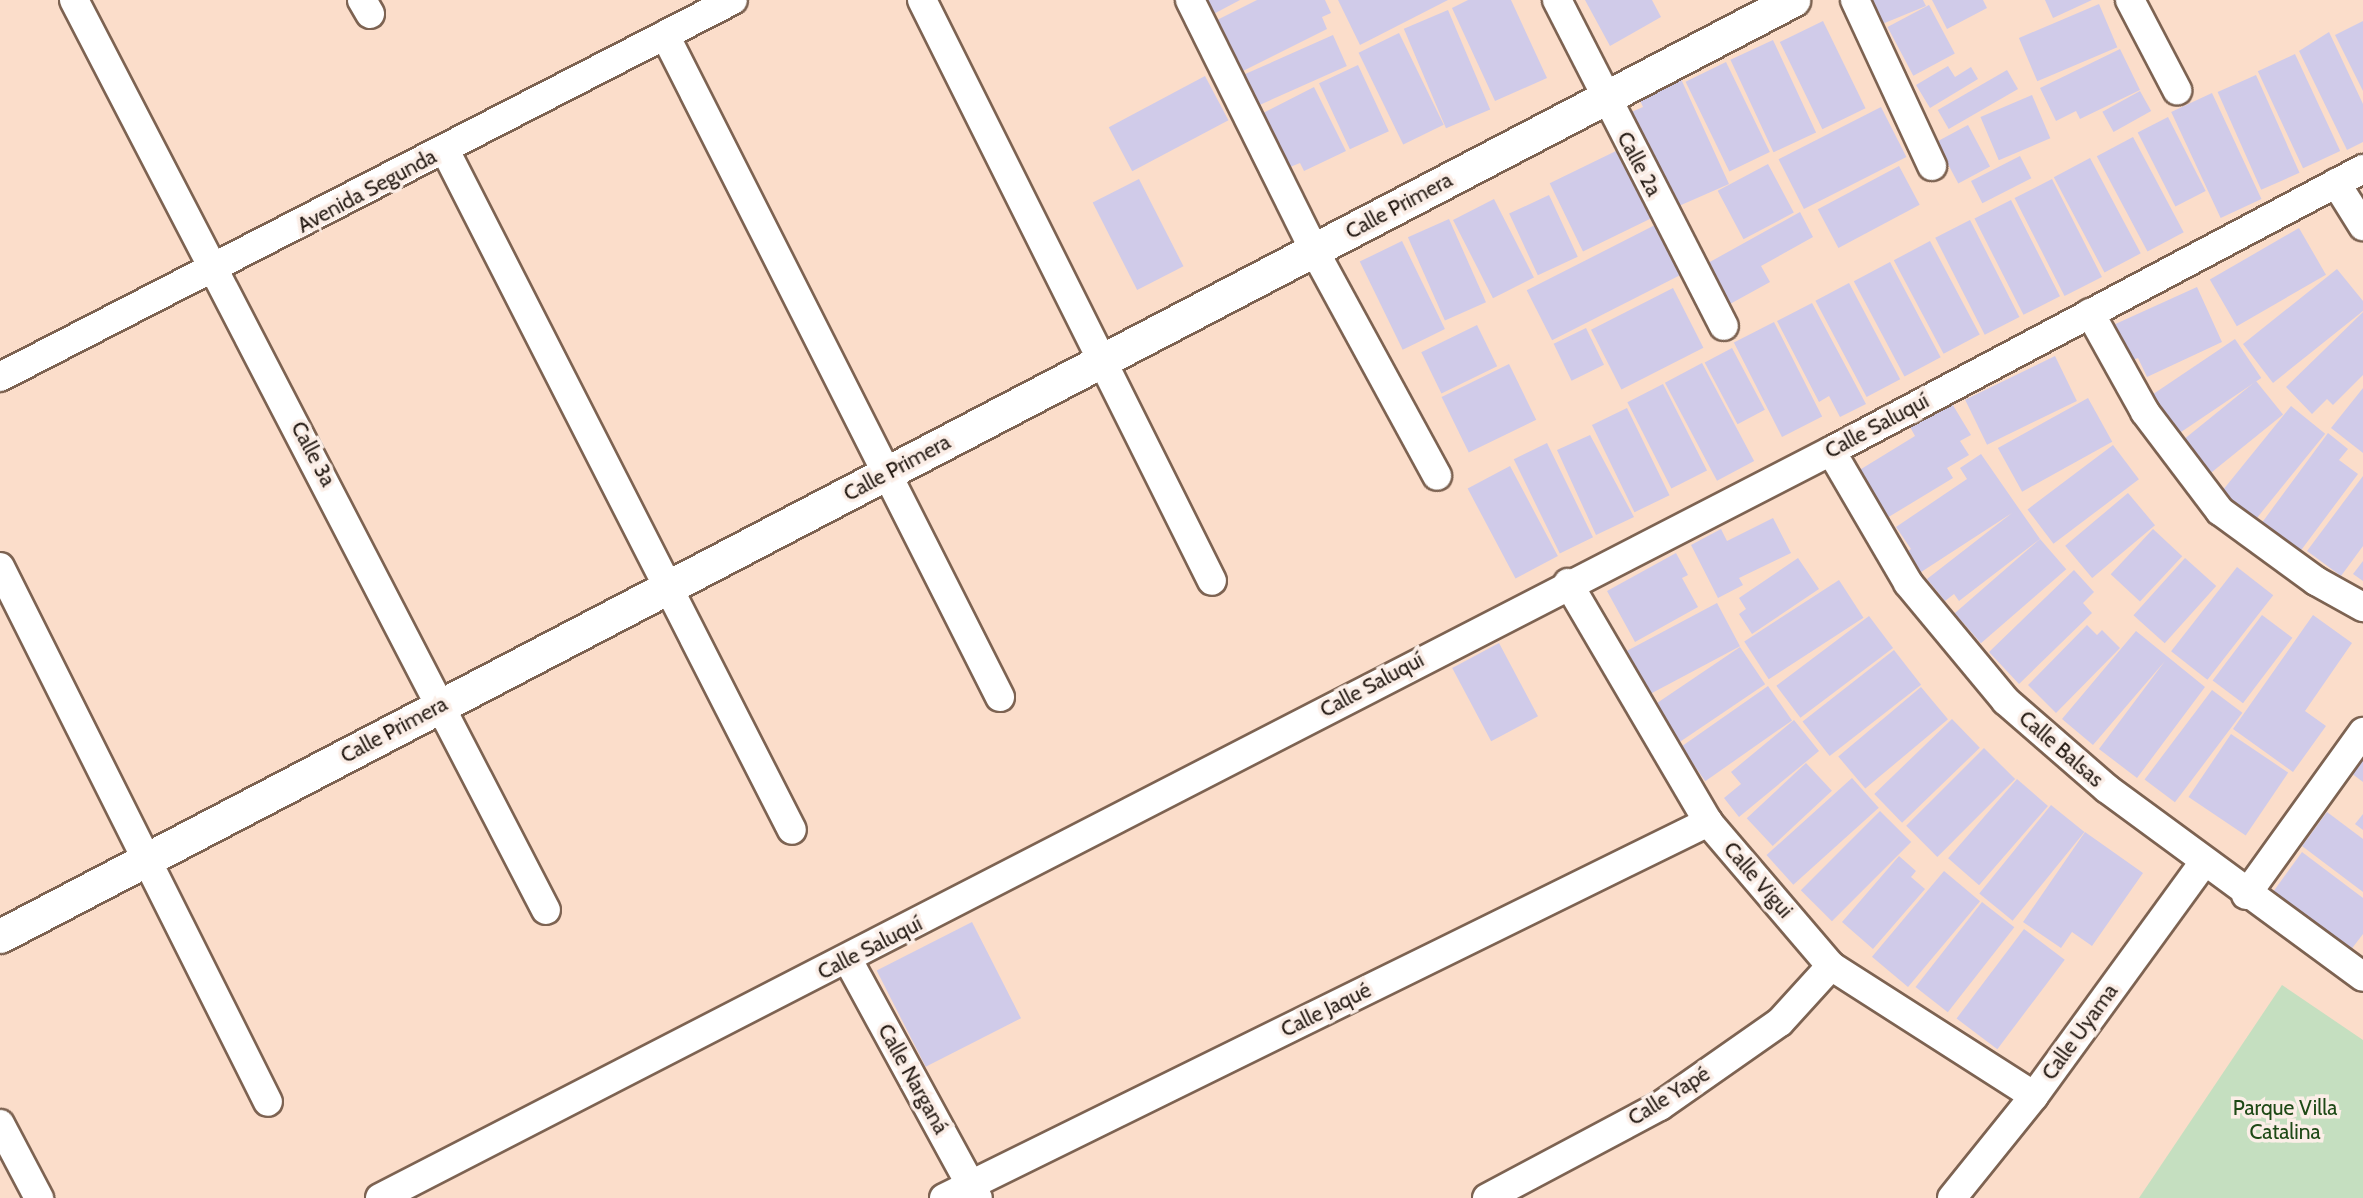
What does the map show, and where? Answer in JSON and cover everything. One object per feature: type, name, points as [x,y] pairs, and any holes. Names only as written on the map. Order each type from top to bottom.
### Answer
[{"type":"street","name":"Calle 3a","points":[[74,0],[217,269],[546,909]]},
{"type":"street","name":"Avenida Segunda","points":[[0,377],[217,269],[733,0]]},
{"type":"street","points":[[922,0],[1212,581]]},
{"type":"street","points":[[1190,0],[1314,250],[1437,476]]},
{"type":"street","name":"Calle 2a","points":[[1557,0],[1604,99],[1724,326]]},
{"type":"street","name":"Calle Primera","points":[[0,936],[1793,0]]},
{"type":"street","points":[[1855,0],[1932,166]]},
{"type":"street","points":[[2130,0],[2177,90]]},
{"type":"street","points":[[665,35],[1000,697]]},
{"type":"street","points":[[445,150],[792,830]]},
{"type":"street","name":"Calle Saluquí","points":[[380,1198],[848,960],[1567,583],[1830,451],[2363,169]]},
{"type":"street","points":[[2336,183],[2363,226]]},
{"type":"street","points":[[2090,313],[2146,412],[2220,511],[2316,580],[2363,607]]},
{"type":"street","name":"Calle Balsas","points":[[1830,451],[1908,583],[2006,701],[2106,788],[2203,863],[2363,977]]},
{"type":"street","points":[[0,566],[268,1102]]},
{"type":"street","name":"Calle Vigui","points":[[1567,583],[1708,822],[1831,966],[2034,1096]]},
{"type":"street","points":[[2246,895],[2363,732]]},
{"type":"street","name":"Calle Jaqué","points":[[944,1198],[974,1191],[1708,822]]},
{"type":"street","name":"Calle Uyama","points":[[1952,1198],[2034,1096],[2203,863]]},
{"type":"street","name":"Calle Narganá","points":[[848,960],[974,1191]]},
{"type":"street","name":"Calle Yapé","points":[[1487,1198],[1660,1106],[1780,1022],[1831,966]]},
{"type":"street","points":[[0,1124],[39,1198]]},
{"type":"green space","name":"Parque Villa Catalina","points":[[2282,985],[2363,1040],[2363,1198],[2139,1198]]},
{"type":"building","points":[[1197,0],[1240,0],[1206,18]]},
{"type":"building","points":[[1257,0],[1325,0],[1331,13],[1322,17],[1327,29],[1237,74],[1211,23]]},
{"type":"building","points":[[1338,0],[1448,0],[1360,45]]},
{"type":"building","points":[[1468,0],[1511,0],[1547,78],[1495,101],[1452,8]]},
{"type":"building","points":[[1585,0],[1652,0],[1661,17],[1610,46]]},
{"type":"building","points":[[1864,0],[1923,0],[1926,6],[1875,27]]},
{"type":"building","points":[[1932,0],[1983,0],[1987,8],[1947,29]]},
{"type":"building","points":[[2045,0],[2092,0],[2053,18]]},
{"type":"building","points":[[2099,4],[2117,47],[2037,81],[2019,38]]},
{"type":"building","points":[[1929,5],[1955,54],[1913,76],[1888,27]]},
{"type":"building","points":[[1448,10],[1490,109],[1446,128],[1404,29]]},
{"type":"building","points":[[1823,21],[1866,108],[1822,129],[1780,42]]},
{"type":"building","points":[[2363,21],[2363,91],[2335,35]]},
{"type":"building","points":[[2329,32],[2363,104],[2363,142],[2347,150],[2299,51]]},
{"type":"building","points":[[1399,33],[1444,125],[1403,144],[1359,53]]},
{"type":"building","points":[[1333,35],[1347,66],[1257,106],[1243,75]]},
{"type":"building","points":[[1773,40],[1816,132],[1774,152],[1730,60]]},
{"type":"building","points":[[2120,49],[2140,90],[2080,119],[2076,111],[2056,121],[2040,88]]},
{"type":"building","points":[[2295,54],[2340,151],[2303,168],[2258,71]]},
{"type":"building","points":[[1726,62],[1770,152],[1729,172],[1686,82]]},
{"type":"building","points":[[1358,65],[1389,131],[1350,149],[1319,83]]},
{"type":"building","points":[[1948,66],[1955,77],[1971,67],[1978,79],[1930,108],[1916,85]]},
{"type":"building","points":[[2007,70],[2018,89],[1949,129],[1938,110]]},
{"type":"building","points":[[2256,75],[2300,173],[2261,190],[2218,92]]},
{"type":"building","points":[[1205,76],[1228,120],[1132,171],[1109,127]]},
{"type":"building","points":[[1681,79],[1729,184],[1672,209],[1629,113],[1643,107],[1639,98]]},
{"type":"building","points":[[1314,87],[1346,151],[1304,171],[1300,163],[1290,167],[1263,113]]},
{"type":"building","points":[[2140,91],[2151,111],[2114,132],[2102,112]]},
{"type":"building","points":[[2212,93],[2261,199],[2221,218],[2171,112]]},
{"type":"building","points":[[2032,95],[2050,138],[1999,160],[1980,117]]},
{"type":"building","points":[[1881,107],[1906,157],[1804,209],[1779,159]]},
{"type":"building","points":[[2168,117],[2206,191],[2175,206],[2138,132]]},
{"type":"building","points":[[1968,125],[1990,166],[1958,183],[1936,142]]},
{"type":"building","points":[[2133,137],[2184,232],[2148,252],[2097,156]]},
{"type":"building","points":[[1618,150],[1651,218],[1583,252],[1550,183]]},
{"type":"building","points":[[2020,156],[2031,178],[1982,203],[1971,181]]},
{"type":"building","points":[[2090,158],[2141,253],[2105,273],[2054,177]]},
{"type":"building","points":[[1768,164],[1794,213],[1743,239],[1718,191]]},
{"type":"building","points":[[1899,166],[1920,205],[1838,248],[1818,209]]},
{"type":"building","points":[[1139,179],[1183,266],[1137,290],[1093,203]]},
{"type":"building","points":[[2052,179],[2102,277],[2065,296],[2015,198]]},
{"type":"building","points":[[1549,195],[1578,257],[1538,275],[1509,214]]},
{"type":"building","points":[[1494,199],[1534,277],[1493,298],[1453,220]]},
{"type":"building","points":[[2011,200],[2060,296],[2023,315],[1974,219]]},
{"type":"building","points":[[1800,212],[1813,237],[1761,266],[1770,282],[1730,304],[1708,263]]},
{"type":"building","points":[[1449,219],[1486,302],[1445,320],[1408,237]]},
{"type":"building","points":[[1970,220],[2019,317],[1985,335],[1935,238]]},
{"type":"building","points":[[1655,225],[1680,275],[1552,340],[1527,290]]},
{"type":"building","points":[[2299,228],[2326,275],[2237,326],[2210,280]]},
{"type":"building","points":[[1402,241],[1445,329],[1403,350],[1360,262]]},
{"type":"building","points":[[1930,241],[1980,335],[1944,354],[1894,260]]},
{"type":"building","points":[[1890,262],[1941,357],[1905,377],[1854,281]]},
{"type":"building","points":[[2337,269],[2363,301],[2363,311],[2273,383],[2243,344]]},
{"type":"building","points":[[1849,283],[1900,379],[1867,397],[1815,301]]},
{"type":"building","points":[[2197,287],[2222,342],[2147,377],[2138,358],[2128,362],[2111,326]]},
{"type":"building","points":[[1673,288],[1703,348],[1621,389],[1591,330]]},
{"type":"building","points":[[1812,303],[1866,404],[1840,417],[1829,396],[1819,402],[1777,321]]},
{"type":"building","points":[[2363,312],[2363,375],[2333,405],[2327,399],[2312,414],[2286,387]]},
{"type":"building","points":[[1774,322],[1822,416],[1782,437],[1734,342]]},
{"type":"building","points":[[1477,325],[1497,366],[1441,394],[1421,352]]},
{"type":"building","points":[[1586,328],[1604,365],[1572,381],[1554,344]]},
{"type":"building","points":[[2235,339],[2261,378],[2179,433],[2153,394]]},
{"type":"building","points":[[1732,348],[1765,410],[1737,424],[1705,363]]},
{"type":"building","points":[[2055,356],[2077,401],[1987,445],[1965,400]]},
{"type":"building","points":[[1702,363],[1754,461],[1717,481],[1665,383]]},
{"type":"building","points":[[1509,364],[1536,420],[1469,453],[1442,397]]},
{"type":"building","points":[[2256,381],[2283,414],[2206,477],[2179,443]]},
{"type":"building","points":[[1663,384],[1707,470],[1671,489],[1627,402]]},
{"type":"building","points":[[2363,388],[2363,453],[2331,428]]},
{"type":"building","points":[[2088,398],[2112,442],[2022,492],[1998,448]]},
{"type":"building","points":[[1951,402],[1971,435],[1960,441],[1969,455],[1947,468],[1953,478],[1882,521],[1853,474],[1915,436],[1910,427]]},
{"type":"building","points":[[2291,406],[2325,434],[2255,521],[2221,493]]},
{"type":"building","points":[[1627,408],[1670,495],[1634,512],[1592,425]]},
{"type":"building","points":[[2328,433],[2348,449],[2339,460],[2358,474],[2299,553],[2261,524]]},
{"type":"building","points":[[1590,435],[1634,517],[1596,535],[1557,450]]},
{"type":"building","points":[[1547,443],[1593,537],[1560,554],[1514,459]]},
{"type":"building","points":[[2113,445],[2139,479],[2053,544],[2028,509]]},
{"type":"building","points":[[1981,454],[2040,539],[1959,601],[1954,594],[1945,601],[1927,579],[2012,513],[1915,576],[1901,556],[1911,549],[1896,527],[1967,479],[1960,468]]},
{"type":"building","points":[[1510,466],[1558,556],[1516,579],[1468,489]]},
{"type":"building","points":[[2363,476],[2363,546],[2341,576],[2307,551]]},
{"type":"building","points":[[2128,493],[2155,525],[2092,578],[2065,546]]},
{"type":"building","points":[[1773,518],[1791,553],[1739,578],[1743,585],[1718,598],[1691,545],[1721,529],[1727,541]]},
{"type":"building","points":[[2153,529],[2182,556],[2140,602],[2111,574]]},
{"type":"building","points":[[2040,539],[2066,569],[1981,643],[1955,613]]},
{"type":"building","points":[[1676,553],[1688,575],[1682,578],[1698,607],[1635,642],[1607,591]]},
{"type":"building","points":[[1798,558],[1819,589],[1752,634],[1739,614],[1746,609],[1739,598]]},
{"type":"building","points":[[2185,558],[2216,586],[2165,643],[2133,615]]},
{"type":"building","points":[[2363,561],[2363,581],[2353,574]]},
{"type":"building","points":[[2237,567],[2273,595],[2207,680],[2171,651]]},
{"type":"building","points":[[2074,570],[2094,592],[2083,603],[2092,613],[2019,684],[1989,652]]},
{"type":"building","points":[[1839,580],[1864,618],[1769,679],[1744,642]]},
{"type":"building","points":[[1717,603],[1740,646],[1646,696],[1623,653]]},
{"type":"building","points":[[2262,615],[2292,638],[2243,703],[2213,680]]},
{"type":"building","points":[[2313,615],[2352,643],[2305,711],[2326,726],[2293,772],[2233,729]]},
{"type":"building","points":[[1869,616],[1893,648],[1800,718],[1776,686]]},
{"type":"building","points":[[2087,625],[2097,635],[2102,630],[2120,648],[2056,713],[2028,685]]},
{"type":"building","points":[[2136,631],[2205,687],[2137,778],[2099,749],[2165,661],[2093,745],[2062,719]]},
{"type":"building","points":[[1499,643],[1538,716],[1491,741],[1452,668]]},
{"type":"building","points":[[1740,647],[1765,684],[1679,742],[1654,705]]},
{"type":"building","points":[[1894,650],[1921,685],[1830,756],[1803,721]]},
{"type":"building","points":[[1768,686],[1792,720],[1705,781],[1681,747]]},
{"type":"building","points":[[1921,687],[1948,719],[1865,789],[1838,756]]},
{"type":"building","points":[[2212,690],[2242,713],[2175,802],[2145,779]]},
{"type":"building","points":[[1952,719],[1980,748],[1902,823],[1874,794]]},
{"type":"building","points":[[1794,720],[1819,751],[1739,817],[1724,798],[1741,784],[1731,772]]},
{"type":"building","points":[[2231,734],[2288,773],[2246,836],[2189,797]]},
{"type":"building","points":[[1984,748],[2015,779],[1937,857],[1906,826]]},
{"type":"building","points":[[2363,749],[2363,782],[2347,770]]},
{"type":"building","points":[[1806,763],[1832,791],[1773,846],[1747,818]]},
{"type":"building","points":[[1852,778],[1879,808],[1793,885],[1767,855]]},
{"type":"building","points":[[2017,779],[2048,806],[1979,885],[1948,858]]},
{"type":"building","points":[[2051,805],[2084,832],[2013,921],[1979,894]]},
{"type":"building","points":[[1880,811],[1911,842],[1832,921],[1801,890]]},
{"type":"building","points":[[2327,812],[2363,839],[2363,892],[2302,846]]},
{"type":"building","points":[[2363,814],[2363,830],[2355,824]]},
{"type":"building","points":[[2085,832],[2143,873],[2092,946],[2072,932],[2061,948],[2023,922]]},
{"type":"building","points":[[2302,852],[2363,898],[2363,934],[2350,951],[2273,892]]},
{"type":"building","points":[[1899,856],[1916,871],[1911,877],[1925,889],[1873,949],[1842,922]]},
{"type":"building","points":[[1944,871],[1980,901],[1908,987],[1872,957]]},
{"type":"building","points":[[1982,902],[2014,927],[1948,1012],[1916,987]]},
{"type":"building","points":[[972,922],[1021,1018],[926,1067],[877,971]]},
{"type":"building","points":[[2024,929],[2065,960],[1997,1049],[1957,1018]]}]
